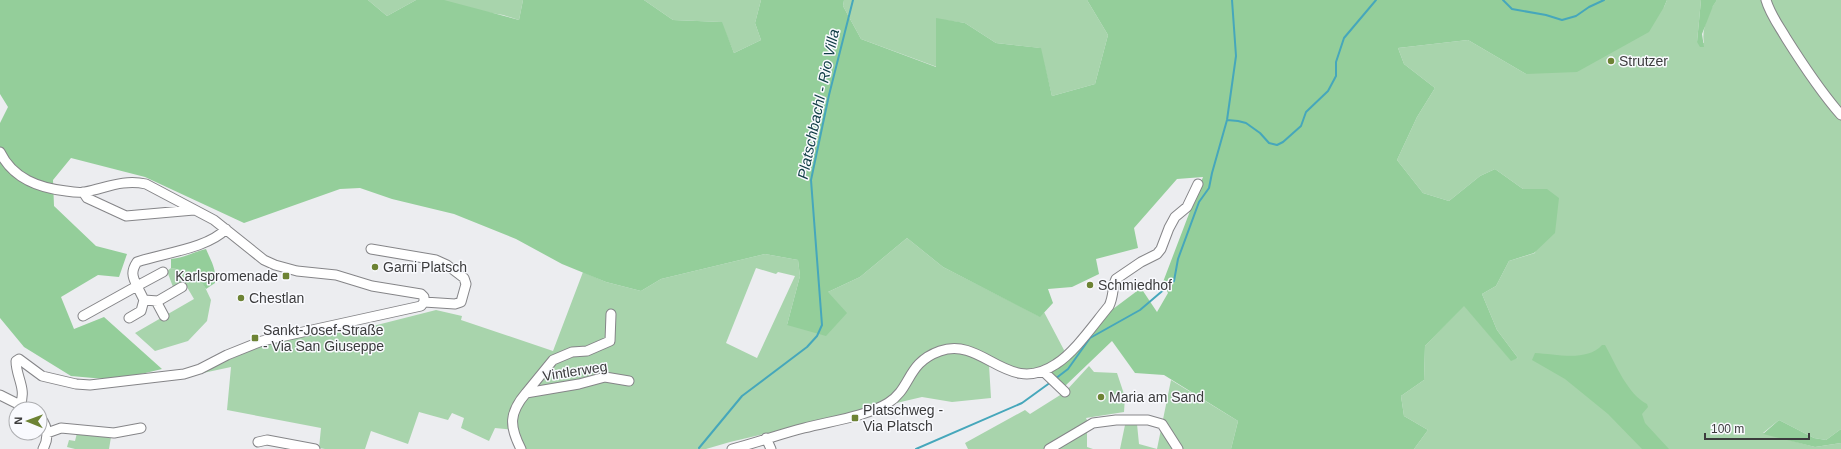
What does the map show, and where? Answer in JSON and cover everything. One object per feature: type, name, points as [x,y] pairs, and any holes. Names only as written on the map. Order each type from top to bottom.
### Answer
[{"type":"street","points":[[1766,0],[1770,12],[1796,54],[1823,94],[1841,115]]},
{"type":"street","points":[[0,152],[13,170],[25,180],[35,185],[59,190],[83,192],[122,182],[146,184],[226,229],[264,260],[275,265],[297,271],[336,275],[372,286],[421,294],[424,298],[424,302]]},
{"type":"street","points":[[732,449],[766,438],[855,415],[882,406],[895,398],[921,361],[943,350],[959,349],[976,354],[1018,374],[1030,375],[1045,373],[1066,357],[1109,306],[1113,298],[1116,279],[1157,254],[1161,249],[1175,216],[1187,207],[1198,184]]},
{"type":"street","points":[[83,192],[87,198],[126,216],[194,210]]},
{"type":"street","points":[[129,318],[141,311],[144,300],[133,277],[132,269],[137,262],[200,244],[221,235],[226,229]]},
{"type":"street","points":[[371,249],[436,260],[464,278],[466,284],[461,302],[454,304],[424,302]]},
{"type":"street","points":[[83,316],[163,272]]},
{"type":"street","points":[[144,300],[156,301],[182,287]]},
{"type":"street","points":[[156,301],[164,316]]},
{"type":"street","points":[[24,401],[23,389],[16,360],[19,359],[34,372],[42,376],[76,384],[90,385],[184,374],[200,369],[227,355],[262,341],[415,308],[421,306],[424,302]]},
{"type":"street","name":"Vintlerweg","points":[[522,449],[514,432],[512,421],[514,411],[526,393],[553,360],[572,352],[586,351],[610,341],[611,314]]},
{"type":"street","points":[[1045,373],[1062,390]]},
{"type":"street","name":"Vintlerweg","points":[[526,393],[579,384],[605,377],[629,381]]},
{"type":"street","points":[[0,395],[12,401]]},
{"type":"street","points":[[1049,449],[1093,423],[1148,420],[1159,422],[1165,428],[1178,449]]},
{"type":"street","points":[[48,433],[61,428],[114,433],[141,428]]},
{"type":"street","points":[[766,438],[771,449]]},
{"type":"street","points":[[258,442],[267,440],[314,449]]},
{"type":"green space","points":[[0,0],[368,0],[387,16],[416,0],[444,0],[519,20],[523,0],[644,0],[673,20],[722,22],[734,53],[761,40],[755,23],[761,0],[844,0],[843,6],[861,39],[936,67],[936,18],[965,23],[996,43],[1041,48],[1052,96],[1095,84],[1108,35],[1087,0],[1667,0],[1649,32],[1577,72],[1526,74],[1468,40],[1398,48],[1404,64],[1435,88],[1417,117],[1397,160],[1423,193],[1449,201],[1480,176],[1495,169],[1523,189],[1547,189],[1559,198],[1555,233],[1534,253],[1509,261],[1496,286],[1482,294],[1497,330],[1518,358],[1511,361],[1464,306],[1425,346],[1424,380],[1401,396],[1404,416],[1428,430],[1414,449],[1231,449],[1238,421],[1164,375],[1135,373],[1112,341],[1065,386],[1050,372],[1066,361],[1113,309],[1141,288],[1157,312],[1168,293],[1163,282],[1203,177],[1177,179],[1134,228],[1138,248],[1096,259],[1099,274],[1072,287],[1048,289],[1053,303],[1040,317],[943,267],[907,238],[860,277],[828,292],[847,313],[826,336],[787,325],[800,276],[798,260],[765,254],[661,279],[641,291],[606,282],[562,264],[516,239],[454,214],[392,199],[360,188],[340,189],[244,223],[145,177],[71,158],[53,180],[54,206],[96,246],[127,254],[119,277],[98,275],[61,297],[74,329],[104,317],[162,369],[116,380],[71,376],[24,347],[0,318],[0,123],[8,107],[0,94]]},
{"type":"green space","points":[[368,0],[416,0],[387,16]]},
{"type":"green space","points":[[416,0],[523,0],[519,20],[503,15]]},
{"type":"green space","points":[[644,0],[761,0],[755,23],[761,40],[734,53],[721,22],[673,20]]},
{"type":"green space","points":[[844,0],[1087,0],[1108,35],[1095,84],[1052,96],[1040,48],[996,43],[965,23],[936,19],[937,67],[861,39],[843,6]]},
{"type":"green space","points":[[1667,0],[1701,0],[1697,42],[1704,43],[1703,38],[1706,20],[1717,0],[1841,0],[1841,429],[1826,440],[1814,438],[1779,420],[1763,433],[1815,447],[1841,443],[1841,449],[1414,449],[1428,430],[1404,416],[1401,396],[1424,380],[1425,346],[1464,305],[1511,360],[1518,358],[1497,330],[1482,294],[1496,286],[1509,261],[1535,253],[1547,189],[1523,189],[1495,169],[1480,176],[1449,201],[1423,193],[1397,160],[1417,117],[1435,88],[1404,64],[1398,48],[1468,40],[1526,74],[1664,7]]},
{"type":"green space","points":[[1701,0],[1717,0],[1713,6],[1702,34],[1704,47],[1700,47],[1697,42]]},
{"type":"green space","points":[[907,238],[943,267],[1039,316],[1044,312],[1064,350],[1063,356],[1042,369],[1023,372],[989,365],[991,398],[952,402],[922,397],[706,449],[524,449],[515,430],[495,428],[489,441],[461,428],[464,418],[452,413],[448,420],[419,412],[408,444],[371,431],[365,449],[325,449],[319,448],[321,428],[227,410],[231,367],[189,376],[277,340],[369,327],[436,310],[462,316],[461,320],[553,351],[583,272],[606,282],[641,291],[661,279],[765,254],[798,260],[800,276],[787,325],[828,292],[860,277]],"holes":[[[756,268],[776,274],[778,272],[795,276],[757,358],[726,343]]]},
{"type":"green space","points":[[206,249],[213,266],[215,283],[206,289],[200,280],[192,274],[171,268],[171,259]]},
{"type":"green space","points":[[171,268],[185,270],[197,276],[204,285],[211,300],[207,321],[188,341],[155,351],[135,333],[194,299],[184,282],[173,287],[167,271]]},
{"type":"green space","points":[[1602,345],[1605,345],[1634,394],[1647,404],[1648,407],[1642,414],[1645,423],[1669,449],[1642,449],[1608,414],[1565,379],[1532,360],[1535,353],[1571,356],[1580,355],[1588,354]]},
{"type":"green space","points":[[1089,366],[1094,372],[1117,373],[1125,397],[1124,412],[1086,418],[1091,429],[1087,433],[1087,447],[1093,449],[968,449],[965,443],[1025,410],[1030,414],[1065,392]]},
{"type":"green space","points":[[1171,380],[1238,421],[1231,449],[1157,449]]},
{"type":"green space","points":[[1779,420],[1814,438],[1826,440],[1841,429],[1841,443],[1815,447],[1763,434]]},
{"type":"green space","points":[[1137,424],[1139,444],[1157,449],[1120,449],[1125,425]]},
{"type":"green space","points":[[77,433],[111,437],[109,449],[75,449],[67,447],[69,440],[75,441]]},
{"type":"waterway","name":"Platschbachl - Rio Villa","points":[[699,448],[742,396],[807,347],[817,336],[822,325],[811,180],[829,95],[853,0]]},
{"type":"waterway","points":[[1055,379],[1068,369],[1090,338],[1140,310],[1174,281],[1178,259],[1199,202],[1209,188],[1227,120],[1236,56],[1232,0]]},
{"type":"waterway","points":[[1227,120],[1246,123],[1260,133],[1269,143],[1277,145],[1283,142],[1301,126],[1306,112],[1328,91],[1336,76],[1336,62],[1344,38],[1376,0]]},
{"type":"waterway","points":[[1503,0],[1512,9],[1546,15],[1562,20],[1576,16],[1589,7],[1604,0]]},
{"type":"waterway","points":[[916,449],[1022,403],[1051,382]]},
{"type":"place","name":"Strutzer","points":[[1611,61]]},
{"type":"place","name":"Garni Platsch","points":[[375,267]]},
{"type":"place","name":"Karlspromenade","points":[[286,276]]},
{"type":"place","name":"Schmiedhof","points":[[1090,285]]},
{"type":"place","name":"Chestlan","points":[[241,298]]},
{"type":"place","name":"Sankt-Josef-Straße - Via San Giuseppe","points":[[255,338]]},
{"type":"place","name":"Maria am Sand","points":[[1101,397]]},
{"type":"place","name":"Platschweg - Via Platsch","points":[[855,418]]}]
